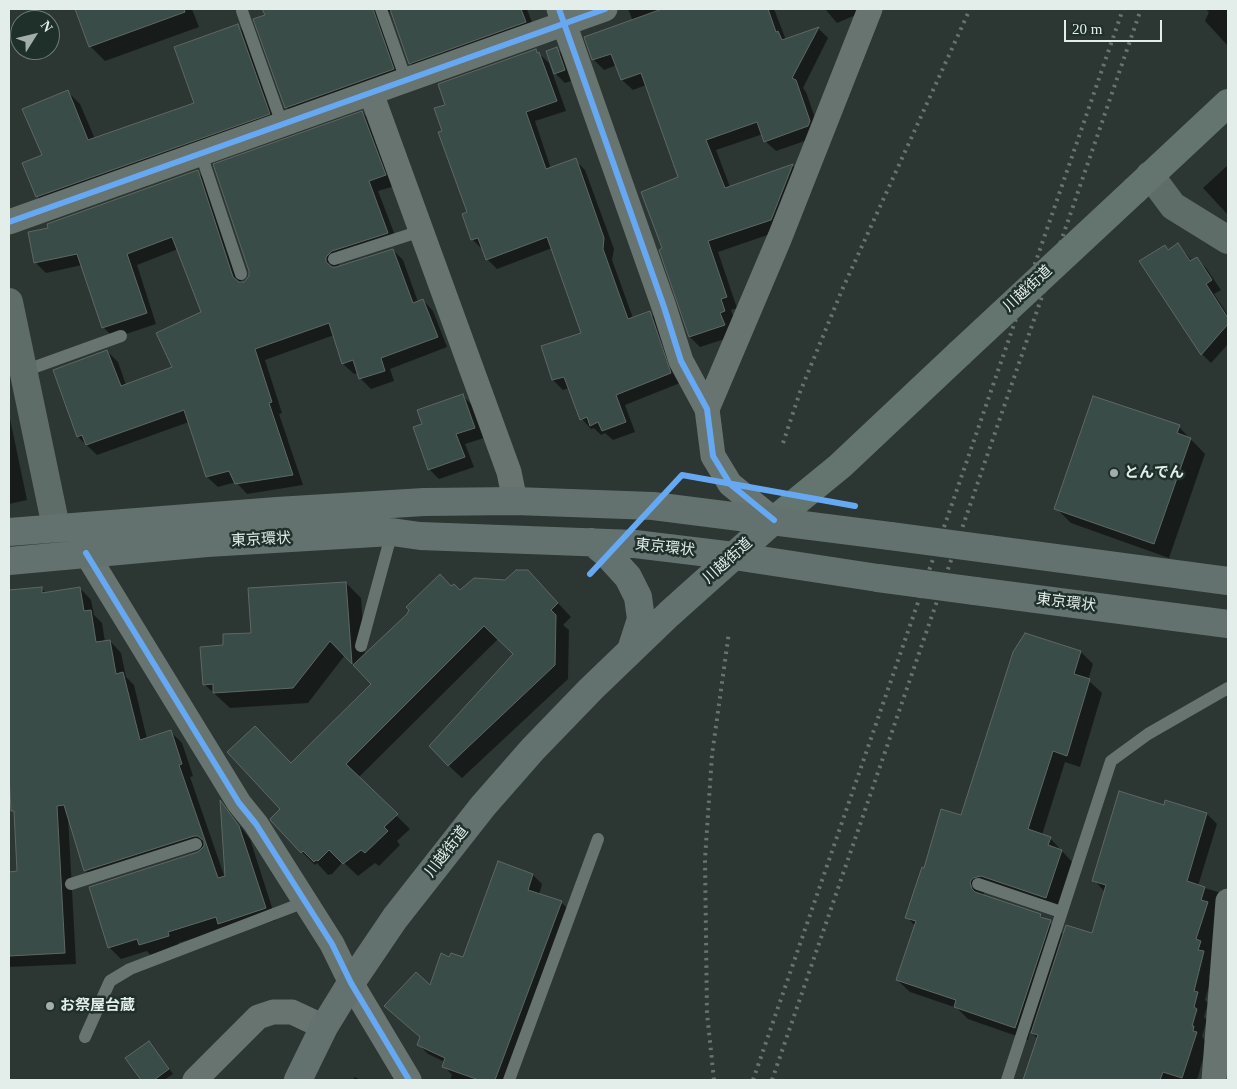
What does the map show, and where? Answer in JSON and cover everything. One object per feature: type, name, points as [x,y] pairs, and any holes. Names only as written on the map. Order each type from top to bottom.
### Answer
[{"type":"highway","name":"東京環状","points":[[9,532],[287,510],[424,502],[515,501],[653,506],[774,520],[1228,581]]},
{"type":"highway","name":"川越街道","points":[[298,1080],[324,1027],[350,983],[395,918],[483,806],[533,749],[630,651],[774,520]]},
{"type":"highway","name":"東京環状","points":[[9,561],[86,553],[392,532],[420,536],[635,544],[1228,624]]},
{"type":"highway","points":[[592,542],[608,555],[628,576],[638,597],[641,619],[630,651]]},
{"type":"main road","name":"川越街道","points":[[774,520],[840,466],[1228,103]]},
{"type":"street","points":[[9,222],[406,80],[561,16],[605,9]]},
{"type":"street","points":[[707,409],[780,237],[870,9]]},
{"type":"street","points":[[561,16],[664,307],[681,362],[707,409],[713,456],[730,484],[774,520]]},
{"type":"street","points":[[371,93],[509,472],[515,501]]},
{"type":"street","points":[[1142,182],[1174,206],[1228,240]]},
{"type":"street","points":[[9,302],[56,527]]},
{"type":"street","points":[[86,553],[239,803],[256,824],[332,944],[350,983],[409,1080]]},
{"type":"street","points":[[1214,1080],[1228,901]]},
{"type":"street","points":[[195,1080],[258,1017],[272,1012],[292,1012],[324,1027]]},
{"type":"lane","points":[[381,9],[406,80]]},
{"type":"lane","points":[[242,10],[282,124]]},
{"type":"lane","points":[[200,154],[241,274]]},
{"type":"lane","points":[[334,259],[420,230]]},
{"type":"lane","points":[[24,371],[121,336]]},
{"type":"lane","points":[[361,646],[392,532]]},
{"type":"lane","points":[[1007,1080],[1111,762],[1148,734],[1228,688]]},
{"type":"lane","points":[[509,1080],[598,838]]},
{"type":"lane","points":[[71,884],[196,844]]},
{"type":"lane","points":[[978,884],[1061,912]]},
{"type":"lane","points":[[85,1037],[100,999],[110,981],[130,969],[305,902]]},
{"type":"building","points":[[75,9],[184,9],[185,12],[89,47]]},
{"type":"building","points":[[262,9],[373,9],[394,69],[285,108],[253,19],[265,15]]},
{"type":"building","points":[[390,9],[521,9],[526,22],[409,64]]},
{"type":"building","points":[[662,9],[768,9],[776,32],[778,31],[782,40],[819,27],[792,78],[796,80],[810,121],[808,126],[764,142],[757,122],[706,140],[725,188],[793,164],[771,220],[708,241],[727,297],[721,299],[725,311],[720,313],[725,325],[689,337],[659,250],[662,248],[641,192],[678,177],[641,73],[621,80],[611,54],[592,60],[584,37]]},
{"type":"building","points":[[238,24],[270,114],[36,197],[22,163],[42,155],[22,109],[68,90],[88,140],[194,103],[174,47]]},
{"type":"building","points":[[557,47],[565,70],[554,74],[546,51]]},
{"type":"building","points":[[536,49],[537,53],[539,52],[557,101],[526,112],[546,169],[576,158],[604,238],[603,249],[628,319],[650,311],[671,373],[616,395],[626,422],[602,431],[598,422],[590,426],[587,417],[580,420],[564,377],[552,380],[541,346],[581,333],[547,237],[486,260],[478,238],[471,240],[462,214],[467,212],[438,132],[442,131],[434,108],[445,105],[438,84]]},
{"type":"building","points":[[362,111],[386,175],[369,181],[388,233],[332,251],[326,257],[326,262],[332,267],[336,267],[393,249],[413,303],[423,299],[438,337],[381,358],[385,371],[359,379],[353,360],[342,364],[329,323],[255,349],[272,402],[269,403],[293,475],[235,484],[229,471],[206,477],[184,410],[86,445],[82,435],[77,437],[53,370],[107,350],[121,386],[172,367],[156,333],[201,312],[172,237],[127,254],[147,313],[102,328],[77,254],[34,263],[28,232],[48,228],[47,224],[198,170],[233,277],[239,282],[244,282],[249,276],[249,271],[213,164]]},
{"type":"building","points":[[1178,243],[1190,261],[1197,257],[1212,280],[1206,284],[1228,318],[1228,324],[1201,355],[1139,261],[1165,245],[1168,250]]},
{"type":"building","points":[[463,394],[475,428],[456,434],[465,457],[428,470],[413,427],[422,424],[417,410]]},
{"type":"building","points":[[1093,396],[1180,425],[1177,433],[1191,438],[1154,544],[1054,509]]},
{"type":"building","points":[[516,570],[528,570],[558,603],[551,610],[556,615],[555,665],[448,766],[429,746],[513,654],[484,626],[346,764],[398,814],[384,827],[388,831],[365,853],[361,850],[343,864],[329,850],[318,861],[314,862],[303,851],[301,853],[270,819],[280,809],[227,752],[255,726],[291,763],[371,684],[353,665],[407,614],[409,610],[406,607],[440,574],[451,586],[454,584],[460,590],[474,578],[505,580]]},
{"type":"building","points":[[346,582],[352,664],[330,641],[293,688],[213,693],[213,684],[203,685],[200,647],[223,645],[223,634],[251,633],[248,588]]},
{"type":"building","points":[[42,587],[42,593],[80,587],[84,611],[91,610],[96,642],[110,640],[116,674],[123,672],[140,740],[171,730],[182,764],[179,765],[218,878],[225,876],[220,800],[239,826],[266,908],[218,924],[216,917],[168,932],[169,936],[139,945],[137,939],[108,948],[89,887],[198,852],[204,846],[204,841],[198,836],[194,836],[84,871],[64,805],[57,806],[65,953],[9,956],[9,872],[17,871],[14,811],[11,811],[9,774],[9,590]]},
{"type":"building","points":[[1025,633],[1081,651],[1074,674],[1090,679],[1067,756],[1053,751],[1028,829],[1051,837],[1048,845],[1062,850],[1046,898],[981,876],[973,878],[970,882],[975,892],[1041,914],[1040,917],[1051,920],[1015,1028],[954,1007],[956,1000],[896,980],[916,921],[905,918],[922,867],[924,868],[941,809],[961,815],[1013,652]]},
{"type":"building","points":[[1119,791],[1164,805],[1165,800],[1207,813],[1187,881],[1205,887],[1201,900],[1208,902],[1196,939],[1201,941],[1198,950],[1204,951],[1194,991],[1198,992],[1194,1007],[1197,1009],[1192,1026],[1194,1026],[1193,1031],[1197,1032],[1182,1078],[1163,1072],[1160,1080],[1023,1080],[1038,1035],[1031,1033],[1066,925],[1092,933],[1106,885],[1092,881]]},
{"type":"building","points":[[498,861],[533,874],[528,890],[562,901],[495,1080],[479,1080],[442,1067],[445,1058],[417,1045],[420,1037],[384,1006],[416,972],[430,985],[441,953],[449,957],[451,953],[463,957]]},
{"type":"building","points":[[149,1041],[169,1069],[154,1080],[141,1080],[125,1058]]},
{"type":"railway","points":[[783,443],[800,392],[842,290],[970,9]]},
{"type":"railway","points":[[753,1080],[1123,9]]},
{"type":"railway","points":[[772,1080],[1141,9]]},
{"type":"railway","points":[[714,1080],[707,1013],[705,859],[712,755],[729,632]]},
{"type":"cycle path","points":[[559,9],[664,307],[681,361],[707,409],[713,456],[730,484],[774,520]]},
{"type":"cycle path","points":[[9,222],[605,9]]},
{"type":"cycle path","points":[[590,574],[682,475],[855,506]]},
{"type":"cycle path","points":[[86,553],[239,803],[256,824],[332,944],[351,983],[409,1080]]},
{"type":"place","name":"とんでん","points":[[1114,473]]},
{"type":"place","name":"お祭屋台蔵","points":[[50,1006]]}]
